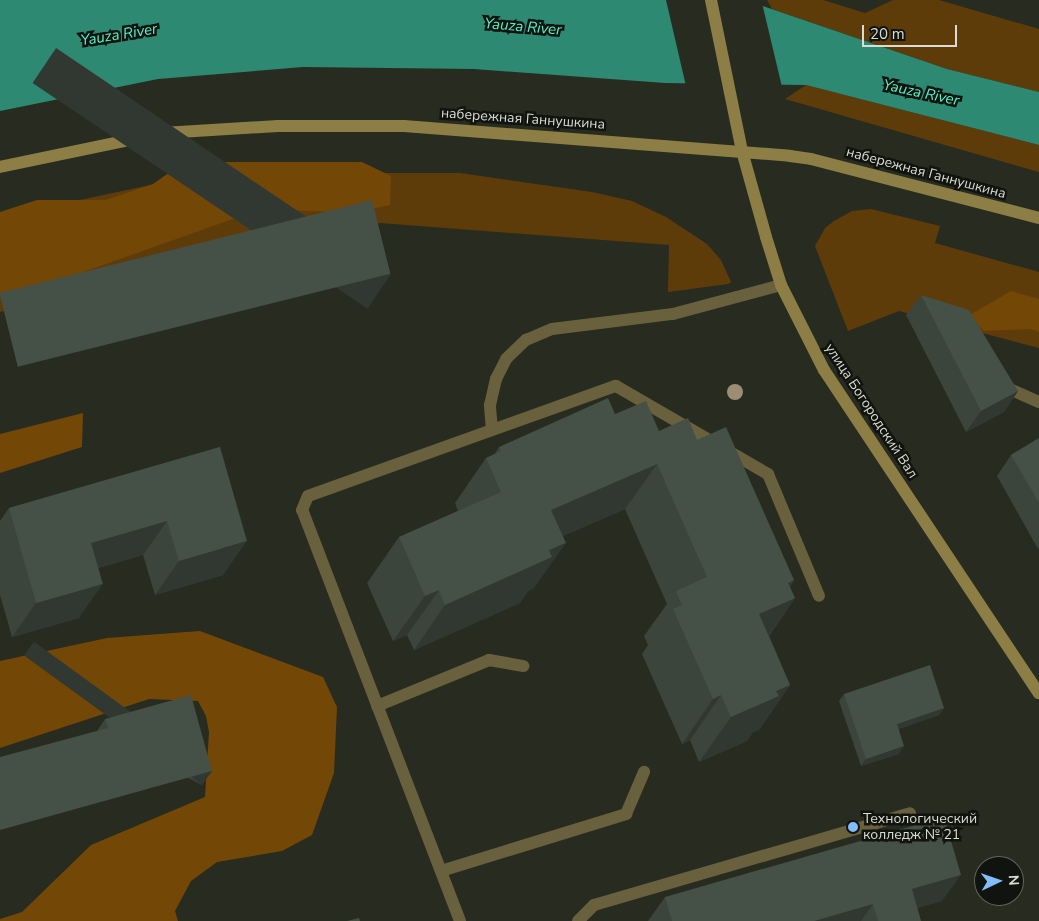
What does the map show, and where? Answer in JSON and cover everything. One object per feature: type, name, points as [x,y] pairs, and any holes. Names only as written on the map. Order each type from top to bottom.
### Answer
[{"type":"main road","name":"улица Богородский Вал","points":[[711,0],[742,150],[781,284],[824,370],[1039,693]]},
{"type":"main road","name":"набережная Ганнушкина","points":[[0,168],[163,134],[278,126],[404,126],[742,150],[811,159],[1039,218]]},
{"type":"lane","points":[[492,430],[490,405],[496,379],[506,359],[526,340],[552,329],[673,314],[781,284]]},
{"type":"lane","points":[[460,921],[302,510],[308,496],[616,386],[768,474],[820,596]]},
{"type":"lane","points":[[1005,387],[1039,402]]},
{"type":"lane","points":[[377,706],[489,660],[523,666]]},
{"type":"lane","points":[[441,871],[626,814],[644,772]]},
{"type":"lane","points":[[578,921],[594,905],[910,813]]},
{"type":"shaded area","points":[[767,0],[823,0],[865,13],[893,0],[939,0],[1039,29],[1039,92],[947,69],[772,9]]},
{"type":"shaded area","points":[[806,85],[1039,145],[1039,172],[785,99]]},
{"type":"shaded area","points":[[184,162],[362,162],[391,176],[390,205],[356,212],[258,210],[72,276],[48,295],[0,297],[0,212],[37,200],[106,200],[153,184]]},
{"type":"shaded area","points":[[376,173],[460,173],[592,192],[632,201],[666,217],[707,244],[721,260],[731,282],[728,284],[668,292],[669,245],[380,223],[0,312],[0,217],[169,181]]},
{"type":"shaded area","points":[[871,209],[940,226],[935,243],[1039,272],[1039,348],[899,311],[848,331],[815,246],[825,228],[834,221],[852,211]]},
{"type":"shaded area","points":[[1011,291],[1039,299],[1039,332],[1031,329],[984,331],[968,316]]},
{"type":"shaded area","points":[[83,413],[82,447],[0,473],[0,434]]},
{"type":"shaded area","points":[[200,631],[323,677],[337,707],[334,773],[312,835],[282,851],[217,862],[191,881],[175,911],[178,921],[0,921],[0,919],[22,912],[91,845],[205,797],[209,732],[206,716],[198,701],[149,699],[0,748],[0,661],[107,638]]},
{"type":"water","name":"Yauza River","points":[[0,0],[745,0],[947,69],[1039,92],[1039,145],[806,85],[665,83],[474,69],[303,67],[158,79],[0,111]]},
{"type":"pier","points":[[666,0],[753,0],[762,3],[782,87],[686,86]]},
{"type":"building","points":[[372,200],[390,274],[18,367],[0,293]]},
{"type":"building","points":[[921,295],[969,310],[1018,391],[981,411]]},
{"type":"building","points":[[608,398],[615,414],[646,401],[659,431],[688,418],[697,440],[726,427],[794,580],[788,583],[795,598],[759,614],[790,685],[776,691],[779,696],[731,717],[721,695],[713,699],[673,609],[682,605],[676,591],[707,577],[657,464],[551,510],[566,543],[549,550],[552,557],[445,605],[439,590],[425,596],[399,537],[501,492],[486,458],[501,451],[499,447]]},
{"type":"building","points":[[1039,438],[1039,503],[1011,455]]},
{"type":"building","points":[[220,447],[247,541],[179,561],[167,521],[91,543],[103,584],[36,603],[9,508]]},
{"type":"building","points":[[930,665],[944,708],[897,724],[904,746],[866,759],[844,694]]},
{"type":"building","points":[[191,695],[212,771],[0,830],[0,757],[108,728],[105,719]]},
{"type":"building","points":[[944,817],[961,875],[912,889],[921,921],[878,921],[873,904],[814,921],[672,921],[665,897]]},
{"type":"building","points":[[359,918],[360,921],[347,921]]},
{"type":"place","name":"Технологический колледж № 21","points":[[853,827]]}]
